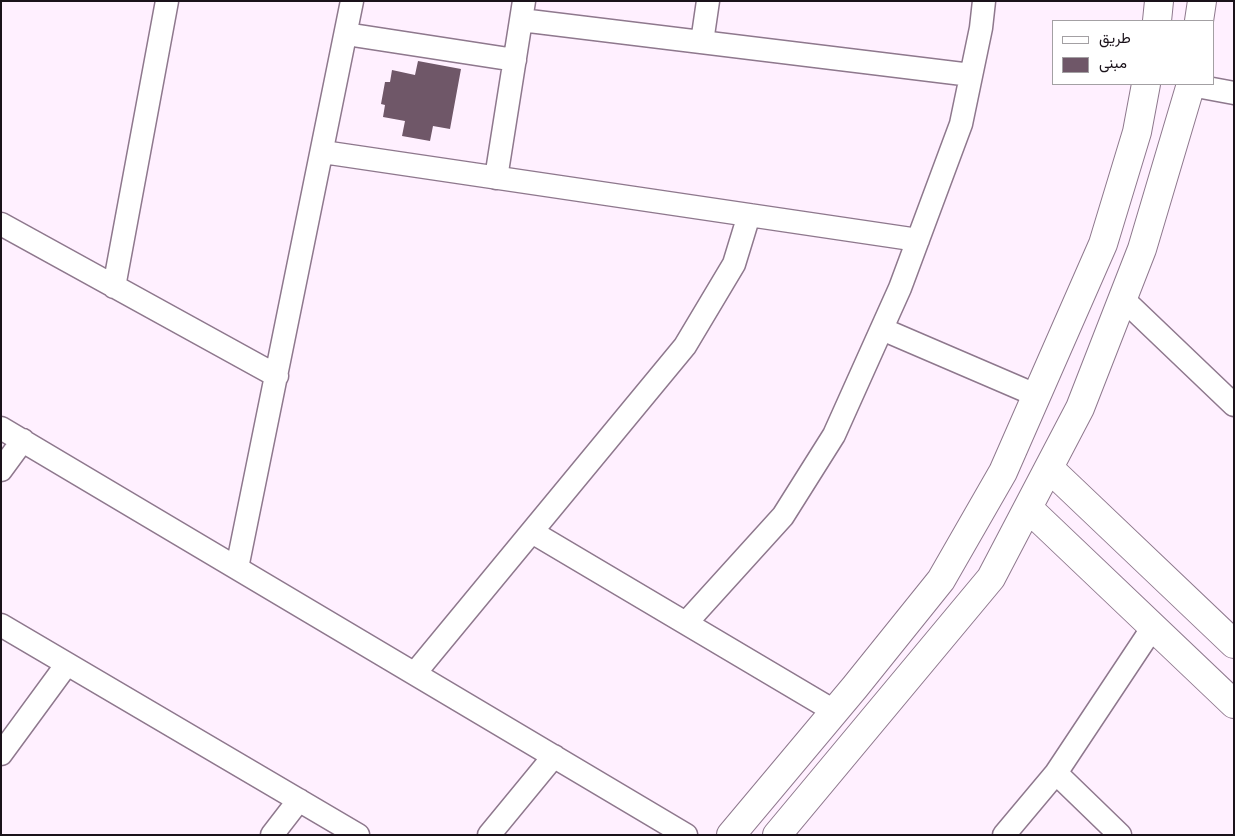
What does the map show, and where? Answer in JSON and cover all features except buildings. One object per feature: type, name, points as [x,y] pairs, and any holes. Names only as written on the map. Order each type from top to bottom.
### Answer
[{"type":"street","points":[[114,287],[167,1]]},
{"type":"street","points":[[237,568],[323,152],[352,1]]},
{"type":"street","points":[[702,42],[708,1]]},
{"type":"street","points":[[686,623],[783,516],[834,436],[882,329],[918,240],[961,124],[984,1]]},
{"type":"street","points":[[1157,20],[1159,1]]},
{"type":"street","points":[[1199,20],[1202,1]]},
{"type":"street","points":[[496,178],[523,11],[702,42],[971,75]]},
{"type":"street","points":[[346,34],[515,60]]},
{"type":"street","points":[[731,835],[941,580],[1003,472],[1038,396],[1103,244],[1137,132],[1146,85]]},
{"type":"street","points":[[776,835],[991,578],[1080,408],[1142,249],[1191,85]]},
{"type":"street","points":[[1196,85],[1234,93]]},
{"type":"street","points":[[323,152],[918,240]]},
{"type":"street","points":[[415,673],[685,346],[734,264],[749,215]]},
{"type":"street","points":[[1,224],[277,376]]},
{"type":"street","points":[[1123,299],[1234,405]]},
{"type":"street","points":[[882,329],[1038,396]]},
{"type":"street","points":[[1,428],[686,835]]},
{"type":"street","points":[[1,470],[23,440]]},
{"type":"street","points":[[1049,468],[1234,644]]},
{"type":"street","points":[[1028,508],[1234,704]]},
{"type":"street","points":[[532,532],[834,712]]},
{"type":"street","points":[[1,625],[358,835]]},
{"type":"street","points":[[1004,835],[1056,773],[1153,627]]},
{"type":"street","points":[[1,754],[67,664]]},
{"type":"street","points":[[489,835],[554,756]]},
{"type":"street","points":[[1056,773],[1120,835]]},
{"type":"street","points":[[272,835],[299,800]]}]
